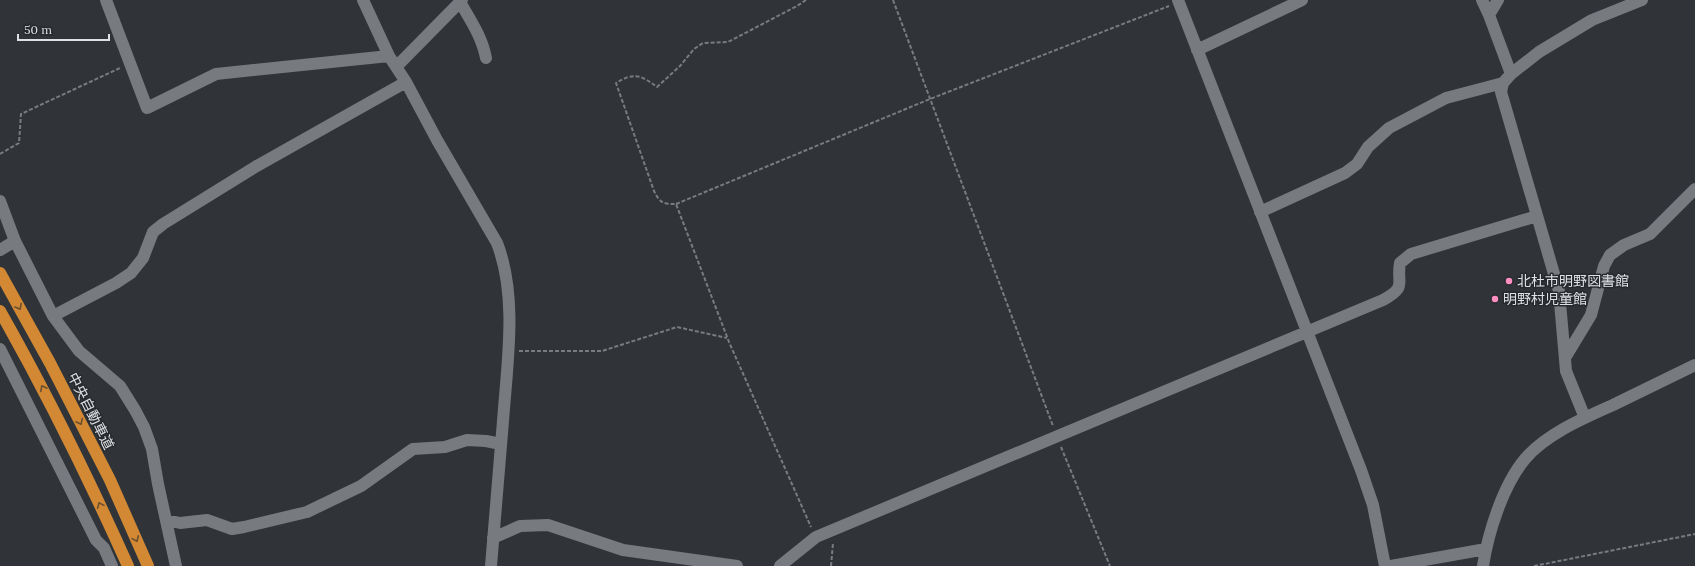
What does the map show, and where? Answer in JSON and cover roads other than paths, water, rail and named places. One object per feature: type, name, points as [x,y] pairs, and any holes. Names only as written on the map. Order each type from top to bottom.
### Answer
[{"type":"highway","name":"中央自動車道","points":[[0,273],[50,363],[110,480],[148,566]]},
{"type":"highway","points":[[0,311],[33,368],[96,494],[128,566]]},
{"type":"street","points":[[106,0],[147,108],[216,74],[389,56]]},
{"type":"street","points":[[363,0],[389,56],[406,82],[436,140],[497,243],[503,259],[507,278],[509,313],[508,351],[491,566]]},
{"type":"street","points":[[1197,50],[1302,0]]},
{"type":"street","points":[[1482,0],[1512,74]]},
{"type":"street","points":[[1489,15],[1498,0]]},
{"type":"street","points":[[1260,212],[1345,173],[1357,164],[1368,146],[1389,128],[1446,98],[1503,83],[1539,52],[1592,20],[1642,0]]},
{"type":"street","points":[[396,67],[461,1],[477,29],[484,45],[486,58]]},
{"type":"street","points":[[1178,1],[1350,440],[1373,505],[1385,566]]},
{"type":"street","points":[[53,316],[116,283],[131,273],[143,258],[153,232],[163,224],[255,167],[406,82]]},
{"type":"street","points":[[1503,83],[1501,92],[1559,291],[1566,371],[1584,418]]},
{"type":"street","points":[[1565,358],[1592,315],[1604,266],[1610,255],[1624,245],[1650,234],[1695,189]]},
{"type":"street","points":[[0,201],[7,246],[53,316],[79,351],[120,386],[135,410],[152,449],[176,566]]},
{"type":"street","points":[[780,566],[816,537],[1383,300],[1393,294],[1398,288],[1401,280],[1398,271],[1400,263],[1411,254],[1537,216]]},
{"type":"street","points":[[0,349],[96,540],[104,548],[112,566]]},
{"type":"street","points":[[1483,566],[1486,549],[1499,508],[1511,480],[1524,460],[1540,444],[1584,418],[1695,365]]},
{"type":"street","points":[[166,520],[180,523],[207,520],[232,529],[244,528],[307,512],[361,486],[413,449],[445,447],[467,440],[486,441],[501,444]]},
{"type":"street","points":[[493,538],[520,526],[548,525],[623,550],[737,566]]},
{"type":"street","points":[[1391,566],[1486,549]]},
{"type":"place","name":"北杜市明野図書館","points":[[1509,281]]},
{"type":"place","name":"明野村児童館","points":[[1495,299]]}]
